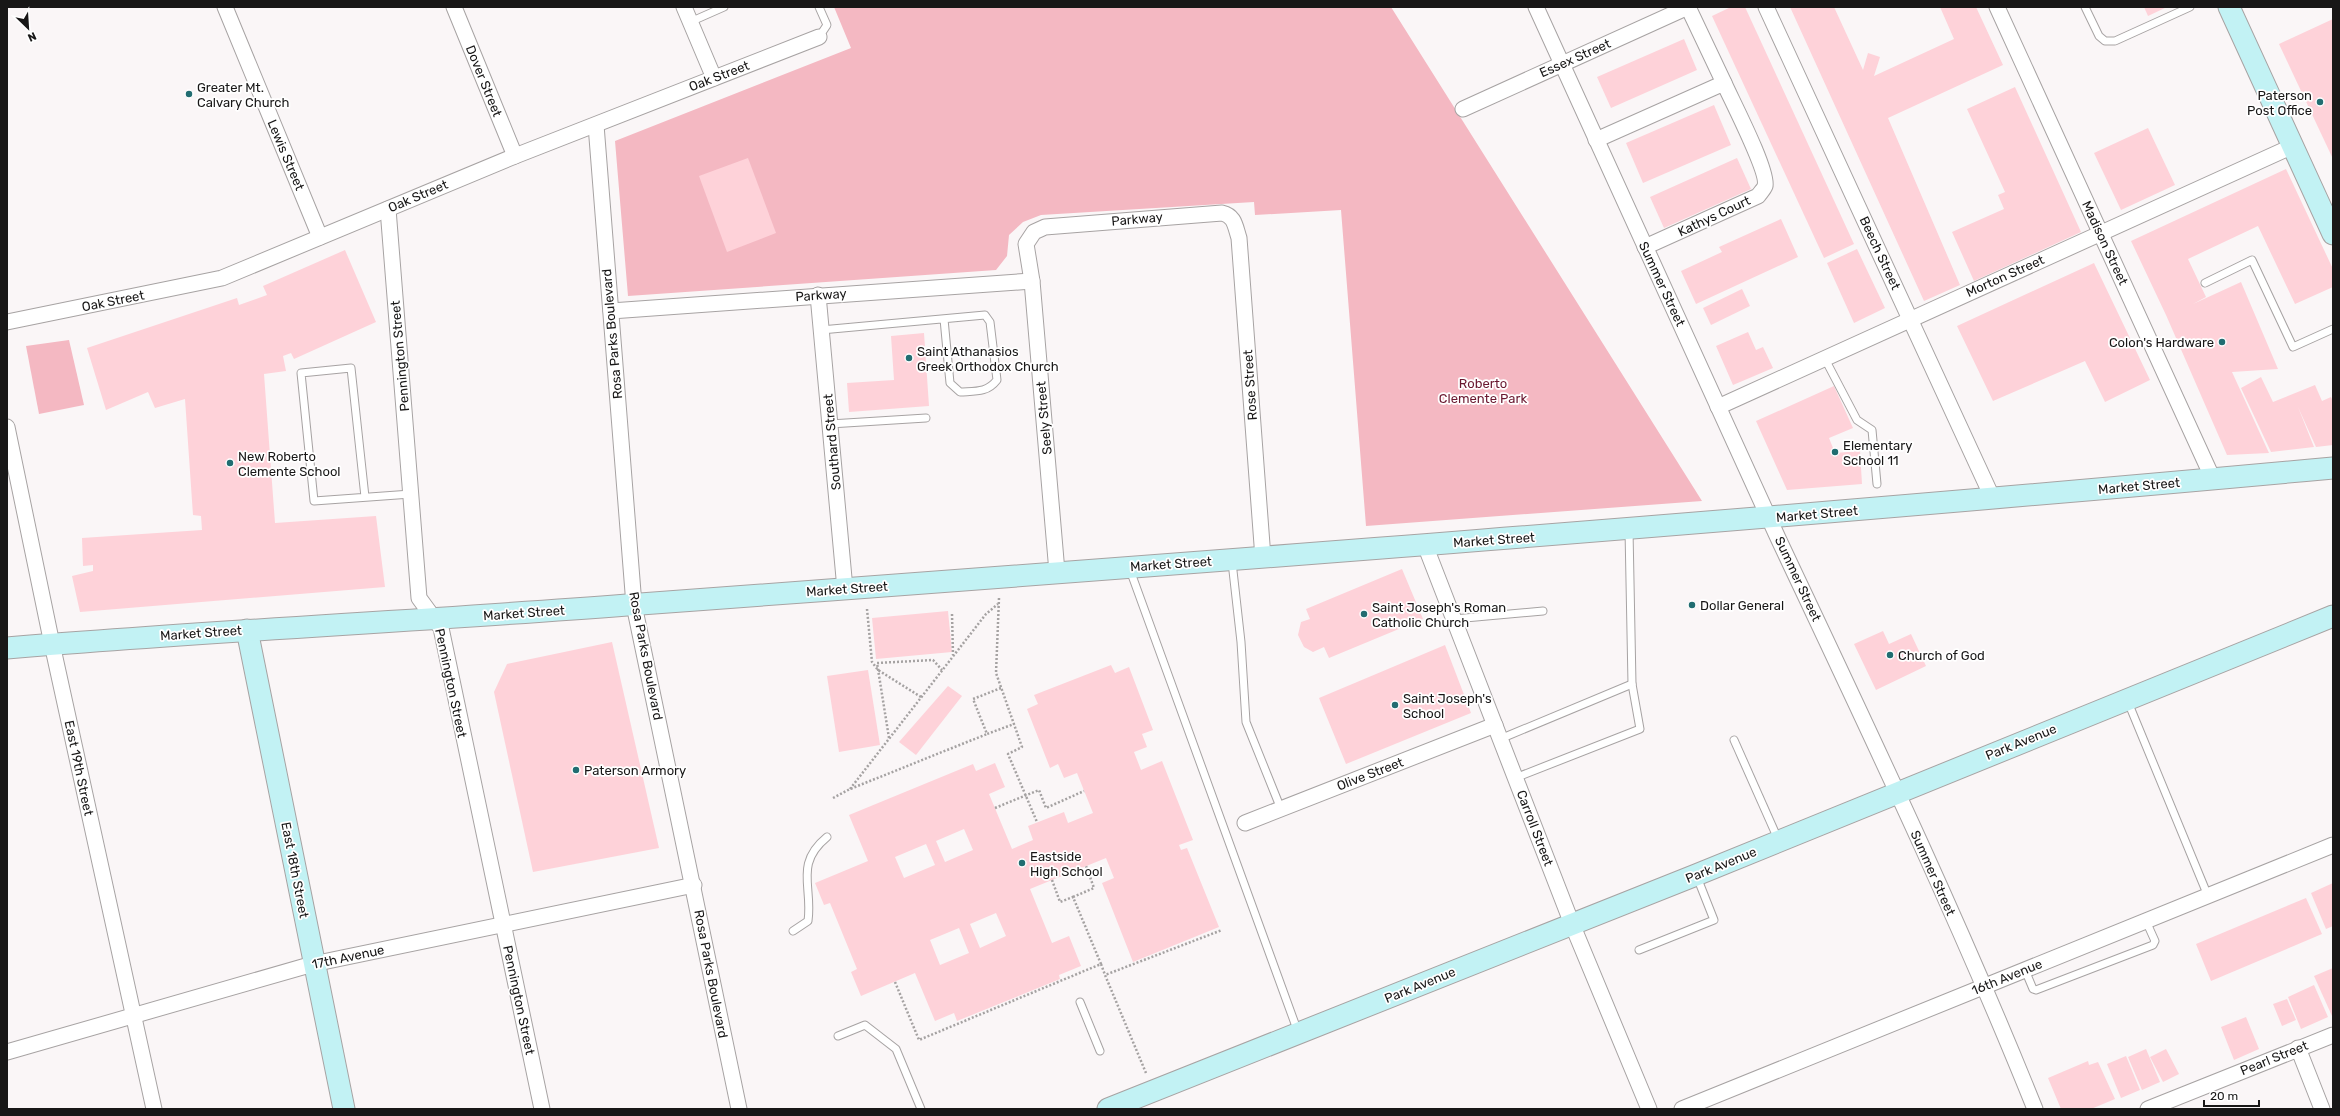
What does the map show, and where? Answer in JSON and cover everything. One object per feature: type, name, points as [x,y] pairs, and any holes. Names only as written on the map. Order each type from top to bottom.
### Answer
[{"type":"main road","points":[[2234,8],[2293,146],[2333,234]]},
{"type":"main road","name":"Market Street","points":[[7,648],[247,630],[436,619],[634,605],[1629,530],[2333,468]]},
{"type":"main road","name":"Park Avenue","points":[[1108,1109],[1696,875],[2333,616]]},
{"type":"main road","name":"East 18th Street","points":[[247,630],[313,964],[344,1109]]},
{"type":"street","name":"Lewis Street","points":[[225,7],[320,237]]},
{"type":"street","name":"Dover Street","points":[[454,7],[515,156]]},
{"type":"street","points":[[684,7],[714,78]]},
{"type":"street","name":"Summer Street","points":[[1536,7],[1718,407],[1898,792],[1984,986],[2035,1109]]},
{"type":"street","name":"Essex Street","points":[[1463,109],[1688,7]]},
{"type":"street","name":"Kathys Court","points":[[1645,247],[1758,196],[1765,186],[1762,168],[1688,7]]},
{"type":"street","name":"Beech Street","points":[[1766,7],[1993,499]]},
{"type":"street","name":"Madison Street","points":[[1997,7],[2213,479]]},
{"type":"street","name":"Oak Street","points":[[7,322],[222,278],[515,156],[819,37]]},
{"type":"street","points":[[1596,140],[1724,83]]},
{"type":"street","name":"Rosa Parks Boulevard","points":[[596,125],[634,605],[694,885],[739,1109]]},
{"type":"street","name":"Morton Street","points":[[1718,407],[2293,146]]},
{"type":"street","name":"Pennington Street","points":[[388,209],[419,598],[424,607],[436,619],[441,628],[542,1109]]},
{"type":"street","name":"Parkway","points":[[1045,226],[1222,213],[1229,215]]},
{"type":"street","name":"Rose Street","points":[[1229,215],[1234,219],[1239,238],[1262,558]]},
{"type":"street","name":"Seely Street","points":[[1045,226],[1034,232],[1026,244],[1032,281],[1057,572]]},
{"type":"street","name":"Parkway","points":[[610,311],[818,295],[1032,281]]},
{"type":"street","name":"Southard Street","points":[[818,295],[845,589]]},
{"type":"street","name":"East 19th Street","points":[[7,427],[52,644],[154,1109]]},
{"type":"street","name":"Carroll Street","points":[[1425,545],[1572,924],[1649,1109]]},
{"type":"street","name":"Olive Street","points":[[1245,823],[1281,808],[1498,732]]},
{"type":"street","name":"16th Avenue","points":[[1682,1109],[2333,845]]},
{"type":"street","name":"17th Avenue","points":[[7,1052],[313,964],[694,885]]},
{"type":"street","name":"Pearl Street","points":[[2148,1109],[2333,1034]]},
{"type":"street","points":[[2298,1048],[2322,1109]]},
{"type":"lane","points":[[690,22],[724,7]]},
{"type":"lane","points":[[819,7],[827,25],[819,37]]},
{"type":"lane","points":[[2085,7],[2099,36],[2105,41],[2115,41],[2190,7]]},
{"type":"lane","points":[[2205,283],[2252,260],[2293,347],[2333,329]]},
{"type":"lane","points":[[821,330],[985,314],[990,322],[997,380],[992,387],[983,391],[960,392],[950,383],[944,319]]},
{"type":"lane","points":[[1825,359],[1857,420],[1872,430],[1877,484]]},
{"type":"lane","points":[[365,498],[351,368],[301,373],[314,501],[365,498],[411,494]]},
{"type":"lane","points":[[830,424],[926,418]]},
{"type":"lane","points":[[1515,778],[1640,729],[1632,684],[1629,530]]},
{"type":"lane","points":[[1232,560],[1241,642],[1246,722],[1281,808]]},
{"type":"lane","points":[[1130,568],[1299,1033]]},
{"type":"lane","points":[[1454,619],[1543,611]]},
{"type":"lane","points":[[1498,732],[1632,684]]},
{"type":"lane","points":[[2127,699],[2208,896]]},
{"type":"lane","points":[[1734,740],[1779,841]]},
{"type":"lane","points":[[793,931],[808,921],[806,872],[810,857],[815,847],[827,838]]},
{"type":"lane","points":[[1639,950],[1714,920],[1696,875]]},
{"type":"lane","points":[[2025,970],[2033,989],[2036,990],[2153,945],[2155,941],[2146,921]]},
{"type":"lane","points":[[1080,1002],[1100,1051]]},
{"type":"lane","points":[[838,1036],[866,1025],[896,1049],[921,1109]]},
{"type":"path","points":[[999,598],[996,673],[1022,747],[1008,754],[1037,822]]},
{"type":"path","points":[[850,789],[986,614],[999,604]]},
{"type":"path","points":[[867,609],[872,662],[878,670],[921,698]]},
{"type":"path","points":[[952,614],[953,655]]},
{"type":"path","points":[[889,739],[877,663],[933,660],[942,670]]},
{"type":"path","points":[[987,734],[973,699],[1001,688]]},
{"type":"path","points":[[833,798],[850,789],[1014,724]]},
{"type":"path","points":[[995,808],[1039,790],[1046,808],[1084,791]]},
{"type":"path","points":[[1052,880],[1060,902],[1073,897],[1094,888],[1086,866]]},
{"type":"path","points":[[1073,897],[1147,1074]]},
{"type":"path","points":[[1105,975],[1222,930]]},
{"type":"path","points":[[895,982],[919,1040],[1101,964]]},
{"type":"green space","name":"Roberto Clemente Park","points":[[834,7],[1391,7],[1702,501],[1366,526],[1341,210],[1255,215],[1254,202],[1041,215],[1023,222],[1009,235],[1007,256],[996,270],[628,296],[615,141],[851,48]]},
{"type":"green space","points":[[69,340],[84,405],[39,414],[26,346]]},
{"type":"building","points":[[1731,7],[1745,7],[1854,244],[1824,258],[1712,16]]},
{"type":"building","points":[[1790,7],[1834,7],[1863,70],[1868,53],[1880,57],[1874,76],[1954,39],[1940,7],[1976,7],[2003,65],[1888,118],[1960,285],[1924,301]]},
{"type":"building","points":[[2144,7],[2167,7],[2148,16]]},
{"type":"building","name":"Paterson Post Office","points":[[2333,19],[2333,159],[2279,44]]},
{"type":"building","points":[[1684,39],[1697,70],[1611,108],[1597,77]]},
{"type":"building","points":[[2015,87],[2081,232],[1974,281],[1952,232],[2004,209],[1998,195],[2005,192],[1967,109]]},
{"type":"building","points":[[1714,105],[1731,145],[1643,183],[1626,143]]},
{"type":"building","points":[[2148,128],[2175,185],[2121,210],[2094,153]]},
{"type":"building","points":[[748,158],[776,233],[727,252],[699,176]]},
{"type":"building","points":[[1737,158],[1751,189],[1664,228],[1650,197]]},
{"type":"building","points":[[2286,169],[2333,269],[2333,287],[2295,304],[2258,226],[2188,259],[2206,297],[2193,304],[2241,282],[2278,369],[2232,372],[2269,453],[2227,455],[2166,315],[2131,241]]},
{"type":"building","points":[[1781,219],[1798,257],[1696,304],[1681,271],[1722,252],[1719,247]]},
{"type":"building","points":[[1857,249],[1885,308],[1854,323],[1827,263]]},
{"type":"building","name":"New Roberto Clemente School","points":[[345,250],[376,322],[294,359],[291,353],[283,356],[286,371],[264,374],[275,523],[376,516],[385,587],[80,612],[72,576],[93,571],[93,565],[83,566],[82,538],[202,530],[201,516],[193,515],[185,399],[155,408],[148,392],[106,410],[87,348],[237,298],[239,305],[267,295],[263,286]]},
{"type":"building","points":[[2094,263],[2150,380],[2105,402],[2085,361],[1993,401],[1957,326]]},
{"type":"building","points":[[1742,289],[1750,306],[1711,325],[1703,308]]},
{"type":"building","points":[[1748,332],[1756,350],[1763,347],[1773,368],[1733,385],[1716,346]]},
{"type":"building","name":"Saint Athanasios Greek Orthodox Church","points":[[924,333],[929,406],[849,412],[847,383],[894,380],[891,336]]},
{"type":"building","points":[[2261,377],[2273,402],[2315,385],[2322,401],[2331,397],[2333,401],[2333,445],[2316,447],[2298,407],[2314,447],[2271,452],[2241,388]]},
{"type":"building","points":[[1834,386],[1853,428],[1829,438],[1835,453],[1860,451],[1862,484],[1787,490],[1756,421]]},
{"type":"building","name":"Saint Joseph's Roman Catholic Church","points":[[1402,569],[1423,619],[1329,658],[1324,647],[1313,652],[1304,647],[1298,635],[1301,622],[1310,619],[1306,609]]},
{"type":"building","points":[[948,611],[952,652],[876,659],[872,618]]},
{"type":"building","name":"Church of God","points":[[1883,631],[1889,644],[1911,634],[1926,666],[1876,690],[1854,644]]},
{"type":"building","name":"Paterson Armory","points":[[612,642],[659,848],[533,872],[494,692],[507,664]]},
{"type":"building","name":"Saint Joseph's School","points":[[1445,645],[1471,713],[1346,764],[1319,698]]},
{"type":"building","points":[[1111,665],[1115,673],[1129,667],[1153,730],[1142,734],[1147,747],[1134,752],[1141,770],[1162,761],[1193,840],[1179,845],[1181,850],[1187,848],[1219,927],[1133,962],[1102,883],[1114,878],[1106,858],[1030,889],[1052,943],[1069,936],[1081,966],[1059,975],[1060,979],[957,1021],[954,1013],[935,1021],[915,973],[861,996],[851,972],[857,969],[830,903],[824,905],[815,883],[868,861],[849,815],[973,764],[976,771],[995,763],[1005,787],[989,794],[1012,849],[1033,840],[1028,826],[1064,812],[1068,823],[1093,813],[1077,773],[1064,778],[1058,764],[1050,768],[1027,709],[1038,704],[1034,695]],"holes":[[[964,829],[973,850],[945,862],[936,841]],[[926,844],[935,865],[904,878],[895,857]],[[996,913],[1006,936],[980,948],[970,924]],[[959,928],[969,953],[940,965],[930,940]]]},
{"type":"building","points":[[868,670],[880,745],[839,752],[827,676]]},
{"type":"building","points":[[948,686],[962,696],[916,755],[899,742]]},
{"type":"building","points":[[2333,883],[2333,926],[2326,929],[2311,893]]},
{"type":"building","points":[[2306,898],[2322,934],[2211,981],[2196,944]]},
{"type":"building","points":[[2333,968],[2333,1015],[2332,1016],[2314,976]]},
{"type":"building","points":[[2314,985],[2328,1017],[2301,1029],[2288,997]]},
{"type":"building","points":[[2287,999],[2296,1020],[2282,1026],[2273,1004]]},
{"type":"building","points":[[2246,1017],[2259,1049],[2234,1060],[2221,1027]]},
{"type":"building","points":[[2146,1049],[2160,1082],[2142,1090],[2128,1057]]},
{"type":"building","points":[[2166,1049],[2179,1074],[2163,1082],[2150,1057]]},
{"type":"building","points":[[2126,1056],[2140,1090],[2121,1098],[2107,1064]]},
{"type":"building","points":[[2088,1061],[2089,1065],[2098,1062],[2115,1099],[2091,1109],[2061,1109],[2048,1078]]},
{"type":"place","name":"Greater Mt. Calvary Church","points":[[189,94]]},
{"type":"place","name":"Paterson Post Office","points":[[2320,102]]},
{"type":"place","name":"Colon's Hardware","points":[[2222,342]]},
{"type":"place","name":"Saint Athanasios Greek Orthodox Church","points":[[909,358]]},
{"type":"place","name":"Elementary School 11","points":[[1835,452]]},
{"type":"place","name":"New Roberto Clemente School","points":[[230,463]]},
{"type":"place","name":"Dollar General","points":[[1692,605]]},
{"type":"place","name":"Saint Joseph's Roman Catholic Church","points":[[1364,614]]},
{"type":"place","name":"Church of God","points":[[1890,655]]},
{"type":"place","name":"Saint Joseph's School","points":[[1395,705]]},
{"type":"place","name":"Paterson Armory","points":[[576,770]]},
{"type":"place","name":"Eastside High School","points":[[1022,863]]}]
